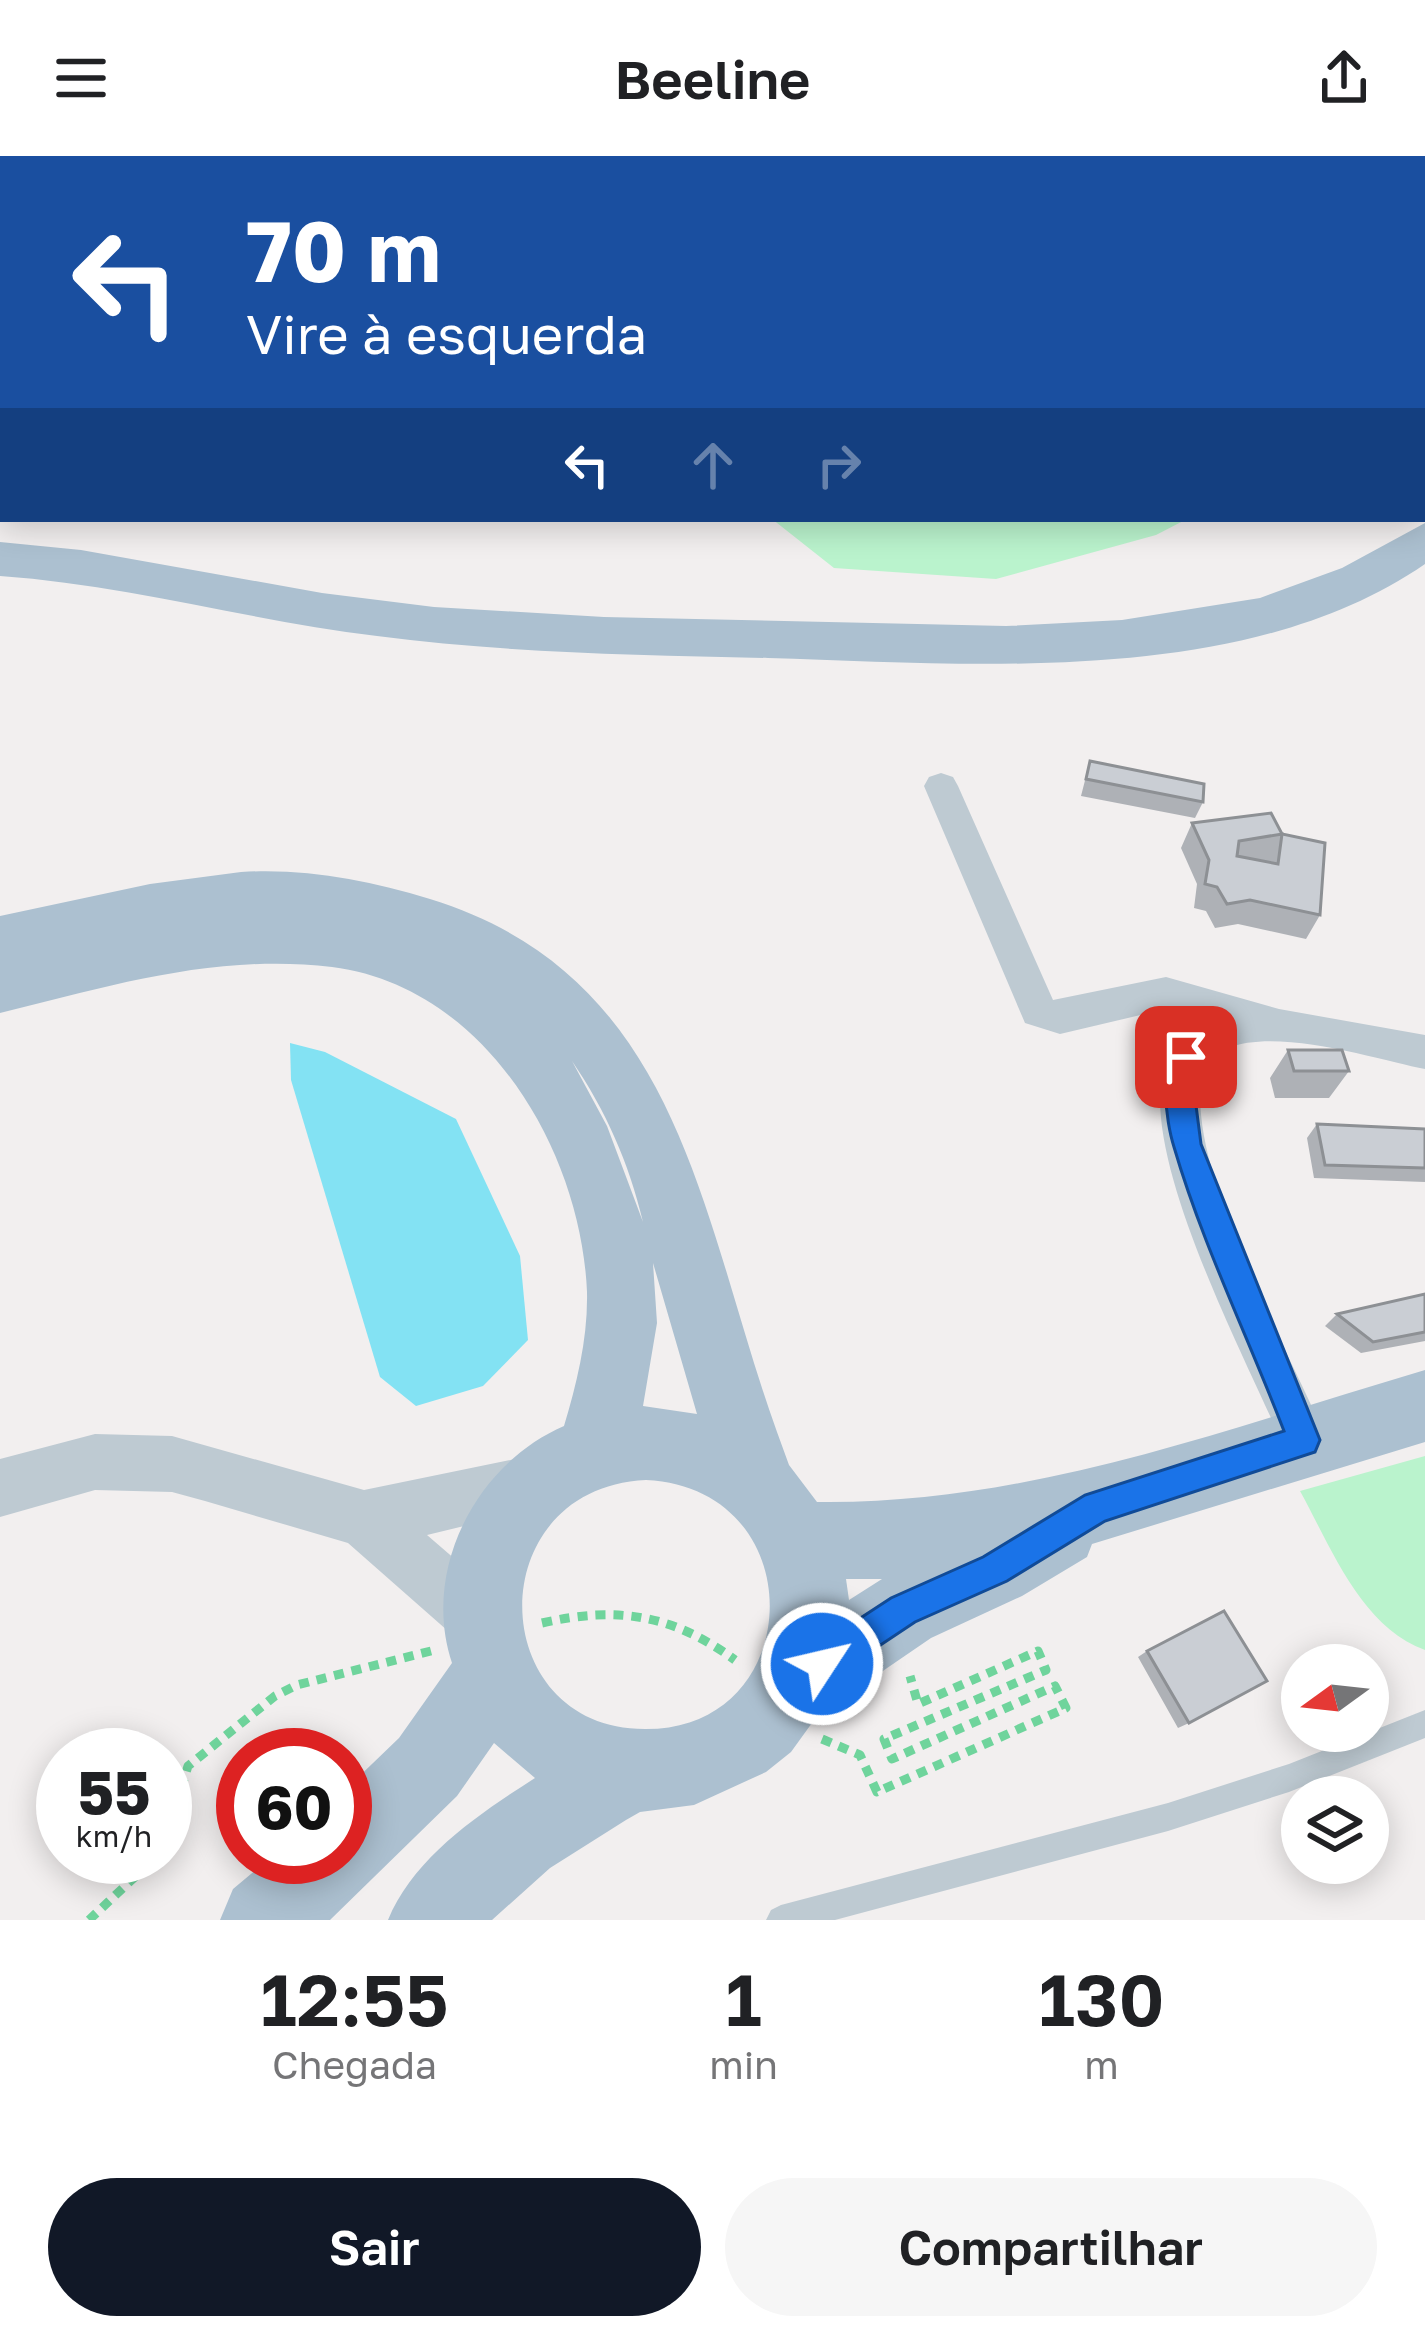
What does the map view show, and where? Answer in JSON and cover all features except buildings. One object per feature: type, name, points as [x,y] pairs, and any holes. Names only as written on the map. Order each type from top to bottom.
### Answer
[{"type":"main road","points":[[0,527],[55,528],[403,586],[640,603],[883,609],[1043,606],[1195,593],[1306,562],[1376,522]]},
{"type":"main road","points":[[0,559],[81,565],[394,619],[630,636],[940,643],[1110,637],[1235,622],[1327,593],[1425,538]]},
{"type":"main road","points":[[0,941],[176,903],[285,894],[414,917],[452,929],[526,968],[559,996],[608,1058],[658,1158],[725,1397],[804,1577],[806,1616],[799,1654],[782,1698]]},
{"type":"main road","points":[[0,987],[184,946],[278,938],[363,950],[423,969],[467,991],[522,1039],[544,1068],[581,1138],[605,1207],[619,1262],[622,1306],[607,1406],[566,1466],[508,1524],[490,1572],[490,1642],[524,1721],[569,1759],[624,1776],[672,1775],[716,1758],[755,1730],[782,1698],[903,1610],[995,1569],[1097,1507]]},
{"type":"main road","points":[[566,1466],[637,1438],[681,1441],[723,1456],[777,1512],[914,1540],[1097,1507],[1425,1406]]},
{"type":"main road","points":[[372,1823],[428,1768],[490,1642]]},
{"type":"main road","points":[[432,1920],[514,1839],[567,1804],[624,1776]]},
{"type":"main road","points":[[264,1920],[306,1884]]},
{"type":"street","points":[[941,786],[1039,1012],[1060,1018],[1166,994],[1281,1025],[1425,1052]]},
{"type":"street","points":[[1281,1025],[1207,1038],[1186,1057],[1180,1090],[1187,1144],[1208,1209],[1304,1440]]},
{"type":"street","points":[[0,1487],[95,1462],[172,1464],[364,1519],[490,1642]]},
{"type":"street","points":[[364,1519],[566,1466]]},
{"type":"lane","points":[[781,1920],[1168,1817],[1289,1778],[1425,1724]]},
{"type":"path","points":[[192,1762],[205,1747],[297,1685],[490,1642],[580,1613],[648,1613],[697,1630],[860,1755],[877,1792],[1066,1708],[1055,1686],[892,1759],[884,1739],[1046,1670],[1037,1651],[918,1704],[907,1678],[924,1666]]},
{"type":"path","points":[[89,1920],[127,1884]]},
{"type":"green space","points":[[776,522],[1181,522],[1156,535],[996,579],[834,568]]},
{"type":"green space","points":[[1425,1456],[1425,1650],[1403,1639],[1365,1604],[1300,1491]]},
{"type":"water","points":[[290,1043],[325,1052],[456,1119],[520,1256],[528,1340],[483,1386],[416,1406],[380,1377],[291,1080]]},
{"type":"route","points":[[822,1664],[903,1610],[995,1569],[1097,1507],[1304,1440],[1208,1209],[1187,1144],[1180,1090],[1186,1057]]}]
